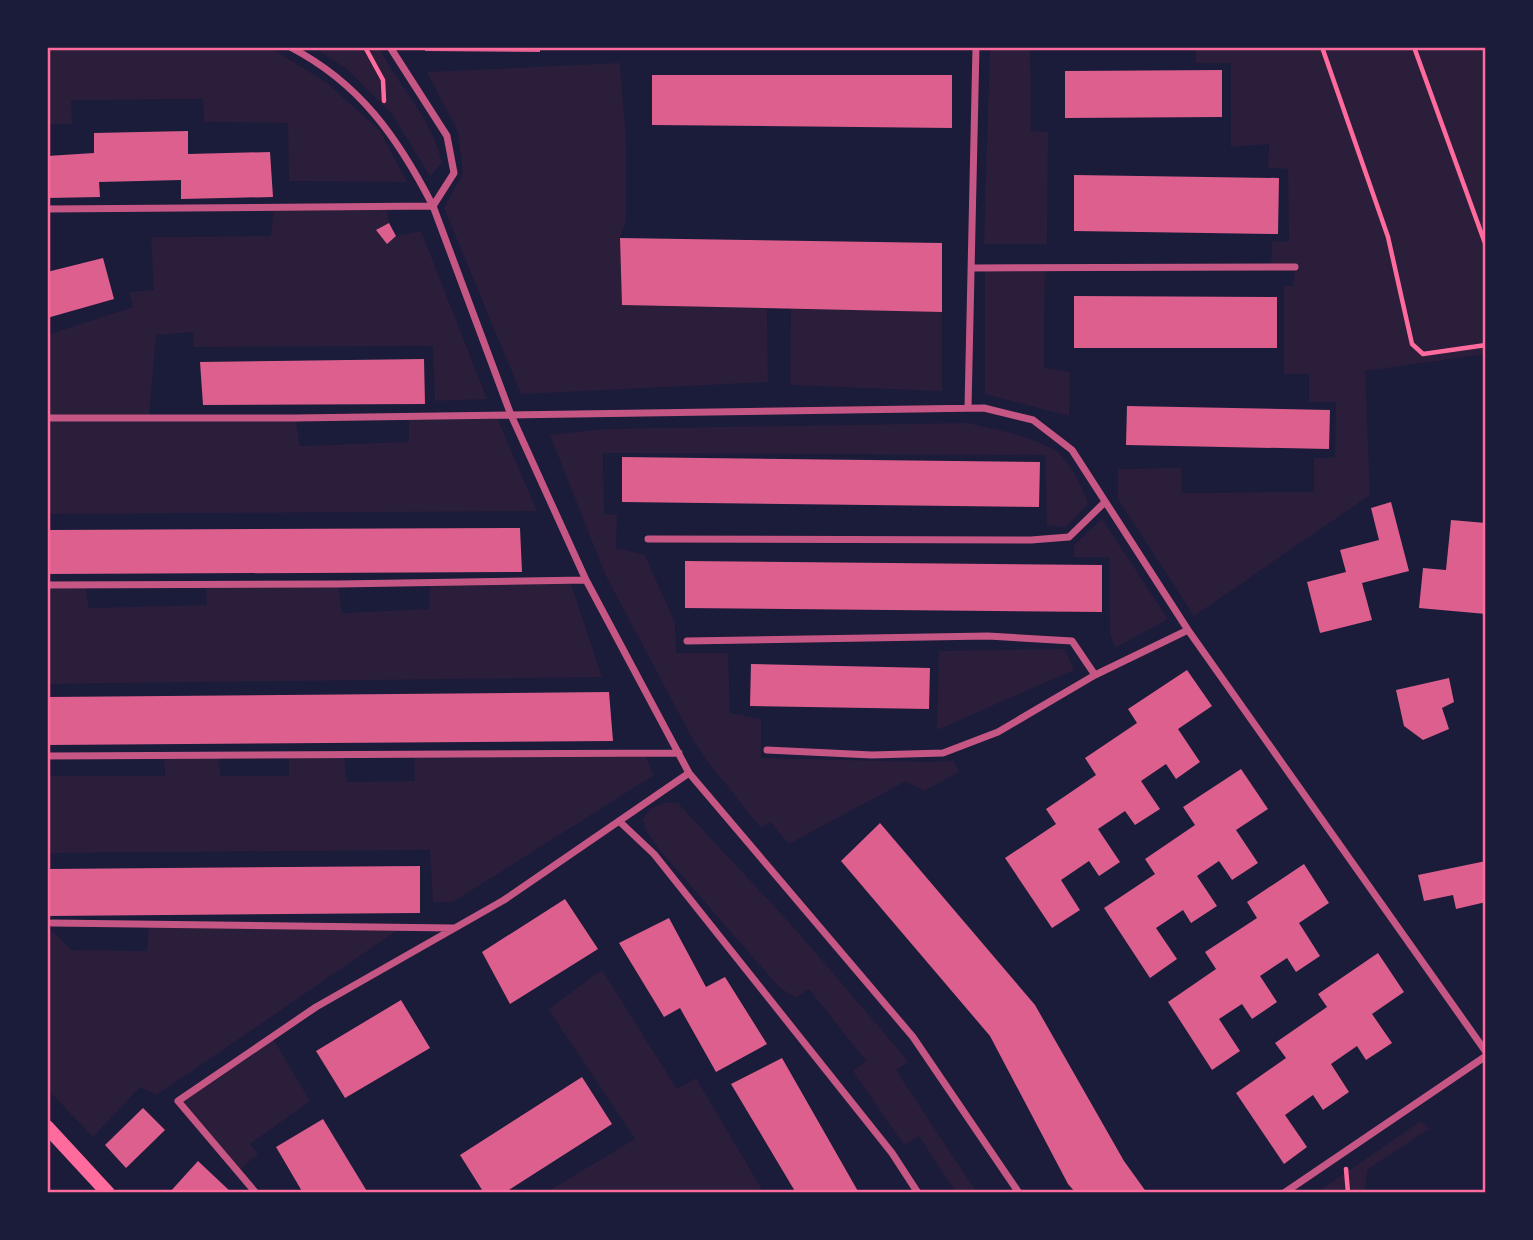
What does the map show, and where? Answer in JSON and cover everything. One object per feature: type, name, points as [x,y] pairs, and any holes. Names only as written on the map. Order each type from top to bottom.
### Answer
[{"type":"main road","points":[[47,1127],[108,1193]]},
{"type":"street","points":[[290,47],[346,84],[378,117],[399,144],[433,206],[511,415],[586,580],[689,773],[913,1037],[1019,1193]]},
{"type":"street","points":[[390,47],[447,136],[454,173],[433,206]]},
{"type":"street","points":[[968,408],[976,47]]},
{"type":"street","points":[[47,209],[433,206]]},
{"type":"street","points":[[972,268],[1295,267]]},
{"type":"street","points":[[47,418],[984,408],[1033,420],[1072,450],[1188,630],[1486,1054],[1284,1193]]},
{"type":"street","points":[[648,539],[1031,540],[1069,537],[1105,502]]},
{"type":"street","points":[[47,585],[586,580]]},
{"type":"street","points":[[767,750],[872,755],[943,753],[998,732],[1095,675],[1188,630]]},
{"type":"street","points":[[687,641],[988,636],[1072,641],[1095,675]]},
{"type":"street","points":[[47,755],[679,753]]},
{"type":"street","points":[[256,1193],[178,1101],[316,1007],[504,900],[689,773]]},
{"type":"street","points":[[619,821],[654,853],[892,1153],[918,1193]]},
{"type":"street","points":[[52,923],[456,928]]},
{"type":"path","points":[[365,47],[383,80],[385,99],[378,117]]},
{"type":"path","points":[[1322,47],[1388,237],[1412,344],[1423,354],[1486,345]]},
{"type":"path","points":[[1414,47],[1486,246]]},
{"type":"shaded area","points":[[47,47],[269,47],[327,83],[380,131],[407,182],[289,181],[288,123],[204,122],[203,99],[71,100],[72,124],[47,124]]},
{"type":"shaded area","points":[[313,47],[379,47],[423,116],[437,146],[442,163],[430,176],[392,114],[347,69]]},
{"type":"shaded area","points":[[990,47],[1030,47],[1031,131],[1048,132],[1047,244],[984,244]]},
{"type":"shaded area","points":[[1196,47],[1486,47],[1486,354],[1365,371],[1370,495],[1194,616],[1118,499],[1118,469],[1181,468],[1182,493],[1314,492],[1314,458],[1335,458],[1336,402],[1309,402],[1309,374],[1284,374],[1284,286],[1293,286],[1295,267],[1271,267],[1272,241],[1289,242],[1288,169],[1268,168],[1269,144],[1231,147],[1231,63],[1196,63]]},
{"type":"shaded area","points":[[620,63],[626,141],[626,221],[620,238],[622,305],[767,308],[768,382],[521,394],[444,208],[463,173],[458,132],[427,72]]},
{"type":"shaded area","points":[[386,206],[389,223],[377,230],[396,236],[421,231],[487,399],[435,401],[433,346],[194,347],[193,332],[156,335],[149,418],[295,418],[300,446],[409,442],[409,417],[496,415],[537,511],[47,514],[47,335],[133,307],[129,292],[154,290],[151,237],[271,236],[274,207]]},
{"type":"shaded area","points":[[985,268],[1045,268],[1044,368],[1070,372],[1069,416],[985,394]]},
{"type":"shaded area","points":[[791,309],[942,312],[942,391],[790,385]]},
{"type":"shaded area","points":[[968,423],[1022,436],[1053,449],[1064,458],[1088,504],[1066,527],[1047,525],[1045,455],[603,453],[604,514],[617,515],[616,548],[645,555],[675,623],[676,653],[728,653],[730,713],[761,719],[761,758],[954,761],[959,772],[924,791],[906,781],[789,844],[770,822],[761,828],[692,738],[605,574],[550,435],[603,429]]},
{"type":"shaded area","points":[[1102,519],[1168,619],[1115,648],[1110,633],[1109,557],[1074,557],[1074,545]]},
{"type":"shaded area","points":[[570,581],[602,677],[47,684],[47,585],[85,585],[89,608],[207,605],[206,585],[338,584],[342,613],[429,609],[430,583]]},
{"type":"shaded area","points":[[1065,649],[1074,670],[937,730],[939,651]]},
{"type":"shaded area","points":[[414,754],[645,754],[654,775],[453,902],[433,902],[430,850],[47,853],[47,776],[165,776],[164,755],[218,755],[221,776],[289,776],[289,755],[344,755],[347,782],[415,781]]},
{"type":"shaded area","points":[[663,803],[678,803],[797,931],[898,1049],[908,1062],[896,1070],[977,1193],[956,1193],[919,1136],[904,1145],[853,1071],[866,1061],[809,989],[795,998],[778,986],[659,849],[645,828],[643,819],[650,809]]},
{"type":"shaded area","points":[[149,925],[402,927],[157,1095],[140,1087],[93,1137],[47,1089],[47,931],[53,932],[71,950],[147,951]]},
{"type":"shaded area","points":[[602,970],[677,1089],[696,1078],[764,1193],[545,1193],[635,1139],[548,1009]]},
{"type":"shaded area","points":[[272,1037],[310,1101],[250,1144],[258,1154],[238,1171],[178,1101]]},
{"type":"shaded area","points":[[1421,1121],[1429,1129],[1368,1169],[1364,1193],[1316,1193]]},
{"type":"building","points":[[425,47],[540,47],[540,52],[425,51]]},
{"type":"building","points":[[1222,70],[1222,117],[1065,118],[1065,71]]},
{"type":"building","points":[[652,75],[952,75],[952,128],[652,125]]},
{"type":"building","points":[[188,131],[188,154],[270,152],[273,197],[181,199],[181,180],[99,182],[100,197],[47,198],[47,156],[94,153],[94,133]]},
{"type":"building","points":[[1074,175],[1279,178],[1278,234],[1074,231]]},
{"type":"building","points":[[389,223],[396,236],[387,244],[376,230]]},
{"type":"building","points":[[620,238],[942,243],[942,312],[622,305]]},
{"type":"building","points":[[103,258],[114,299],[47,318],[47,272]]},
{"type":"building","points":[[1074,296],[1277,297],[1277,348],[1074,348]]},
{"type":"building","points":[[424,359],[425,404],[203,405],[200,362]]},
{"type":"building","points":[[1127,406],[1330,410],[1329,449],[1126,445]]},
{"type":"building","points":[[622,457],[1040,462],[1039,507],[622,502]]},
{"type":"building","points":[[1391,502],[1409,571],[1362,583],[1372,620],[1320,633],[1307,582],[1346,572],[1340,550],[1379,540],[1371,508]]},
{"type":"building","points":[[1451,520],[1486,523],[1486,614],[1419,608],[1423,568],[1446,570]]},
{"type":"building","points":[[520,528],[522,572],[47,574],[47,530]]},
{"type":"building","points":[[685,561],[1102,565],[1102,612],[685,608]]},
{"type":"building","points":[[751,664],[930,668],[929,709],[750,706]]},
{"type":"building","points":[[1187,670],[1212,706],[1178,729],[1200,762],[1176,779],[1166,764],[1141,781],[1160,809],[1135,825],[1125,811],[1098,829],[1120,862],[1099,876],[1089,861],[1061,880],[1080,910],[1052,928],[1005,858],[1056,824],[1046,809],[1096,775],[1085,758],[1137,723],[1128,709]]},
{"type":"building","points":[[1449,678],[1454,702],[1442,708],[1449,729],[1423,740],[1404,726],[1396,690]]},
{"type":"building","points":[[609,692],[613,741],[47,745],[47,697]]},
{"type":"building","points":[[1241,769],[1268,809],[1236,830],[1258,863],[1232,880],[1219,861],[1197,876],[1217,906],[1191,923],[1183,910],[1156,928],[1177,959],[1150,978],[1104,908],[1155,874],[1145,859],[1195,825],[1183,807]]},
{"type":"building","points":[[880,823],[1035,1005],[1124,1161],[1147,1193],[1076,1193],[1068,1184],[990,1036],[841,861]]},
{"type":"building","points":[[1486,861],[1486,902],[1456,909],[1453,895],[1424,901],[1418,875]]},
{"type":"building","points":[[1304,864],[1329,903],[1299,923],[1320,956],[1296,972],[1287,958],[1260,976],[1277,1002],[1252,1019],[1242,1004],[1219,1019],[1240,1051],[1212,1070],[1168,1002],[1216,969],[1205,952],[1257,918],[1247,902]]},
{"type":"building","points":[[420,866],[420,913],[47,916],[47,869]]},
{"type":"building","points":[[565,899],[598,949],[510,1004],[482,952]]},
{"type":"building","points":[[669,918],[706,987],[725,977],[767,1044],[716,1072],[680,1008],[664,1017],[619,943]]},
{"type":"building","points":[[1378,953],[1404,992],[1372,1014],[1392,1043],[1366,1060],[1357,1046],[1331,1064],[1349,1092],[1323,1110],[1313,1095],[1285,1115],[1307,1147],[1284,1164],[1236,1093],[1286,1058],[1275,1043],[1327,1007],[1318,994]]},
{"type":"building","points":[[401,1000],[430,1048],[345,1098],[316,1051]]},
{"type":"building","points":[[782,1058],[859,1193],[796,1193],[731,1084]]},
{"type":"building","points":[[582,1077],[612,1124],[504,1193],[484,1193],[460,1155]]},
{"type":"building","points":[[143,1108],[165,1130],[126,1168],[105,1145]]},
{"type":"building","points":[[323,1119],[368,1193],[303,1193],[276,1147]]},
{"type":"building","points":[[198,1161],[232,1193],[169,1193]]}]
